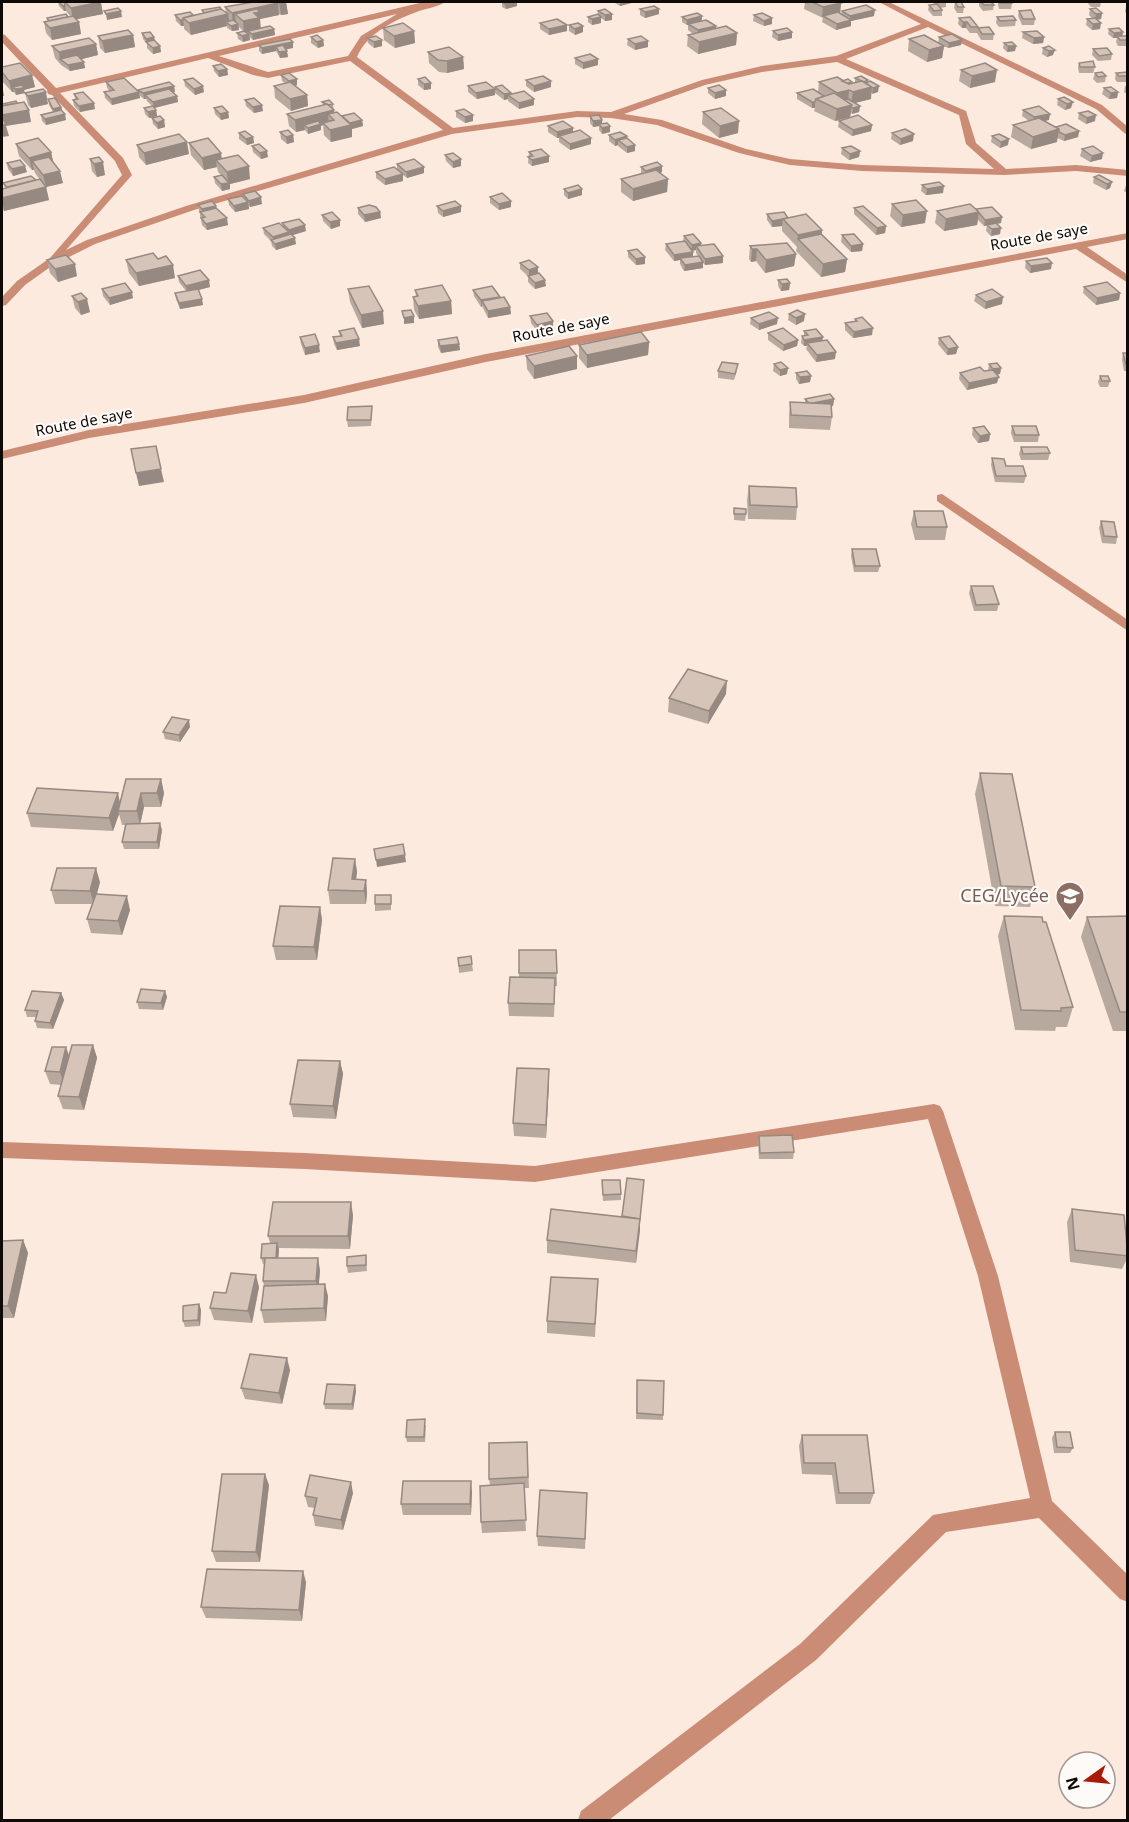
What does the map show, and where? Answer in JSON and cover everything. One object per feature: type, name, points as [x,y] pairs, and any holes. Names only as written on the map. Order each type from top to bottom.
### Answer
[{"type":"street","points":[[51,92],[428,3],[441,2]]},
{"type":"street","points":[[883,2],[1099,107],[1128,133]]},
{"type":"street","points":[[352,58],[354,47],[385,23],[428,3]]},
{"type":"street","points":[[611,115],[702,83],[762,69],[838,59],[928,24]]},
{"type":"street","points":[[2,37],[51,92],[119,160],[127,175],[50,262]]},
{"type":"street","points":[[209,55],[256,74],[268,75],[352,58],[451,131]]},
{"type":"street","points":[[838,59],[963,113],[971,144],[1004,172]]},
{"type":"street","points":[[2,303],[21,283],[50,262],[91,243],[190,208],[451,131],[576,114],[611,115],[659,123],[742,151],[790,162],[862,168],[1004,172],[1076,168],[1128,173]]},
{"type":"street","name":"Route de saye","points":[[2,455],[89,434],[304,399],[486,358],[1128,236]]},
{"type":"street","points":[[1077,245],[1128,280]]},
{"type":"street","points":[[942,498],[1128,627]]},
{"type":"street","points":[[2,1150],[305,1161],[534,1174],[934,1111],[988,1276],[1043,1507],[1128,1591]]},
{"type":"street","points":[[590,1821],[808,1652],[941,1522],[1043,1507]]},
{"type":"building","points":[[65,2],[101,2],[71,8]]},
{"type":"building","points":[[253,2],[278,3],[232,13],[225,7]]},
{"type":"building","points":[[812,2],[839,2],[841,3],[823,7]]},
{"type":"building","points":[[955,2],[961,2],[964,7],[958,7]]},
{"type":"building","points":[[981,2],[991,2],[994,5],[984,5]]},
{"type":"building","points":[[937,4],[942,10],[934,11],[929,5]]},
{"type":"building","points":[[866,5],[875,10],[850,16],[842,11]]},
{"type":"building","points":[[654,6],[659,9],[645,12],[640,9]]},
{"type":"building","points":[[220,7],[221,9],[204,13],[202,10]]},
{"type":"building","points":[[118,8],[121,11],[106,14],[104,11]]},
{"type":"building","points":[[1096,8],[1102,13],[1096,14],[1090,9]]},
{"type":"building","points":[[221,9],[228,14],[189,23],[183,18]]},
{"type":"building","points":[[257,9],[260,12],[254,13],[259,18],[243,21],[235,14]]},
{"type":"building","points":[[605,9],[612,14],[605,15],[598,11]]},
{"type":"building","points":[[1031,10],[1035,19],[1023,19],[1019,11]]},
{"type":"building","points":[[190,12],[193,15],[183,20],[175,15]]},
{"type":"building","points":[[838,12],[851,20],[837,24],[823,16]]},
{"type":"building","points":[[697,13],[702,16],[687,20],[682,17]]},
{"type":"building","points":[[762,13],[772,18],[764,21],[754,15]]},
{"type":"building","points":[[66,14],[68,17],[49,21],[47,18]]},
{"type":"building","points":[[598,14],[601,17],[592,19],[588,17]]},
{"type":"building","points":[[73,16],[79,22],[50,28],[44,22]]},
{"type":"building","points":[[1013,16],[1016,20],[1000,21],[997,17]]},
{"type":"building","points":[[970,17],[978,27],[971,27],[959,18]]},
{"type":"building","points":[[1095,18],[1101,23],[1093,24],[1087,19]]},
{"type":"building","points":[[557,19],[567,25],[549,29],[540,23]]},
{"type":"building","points":[[233,20],[238,24],[231,26],[226,22]]},
{"type":"building","points":[[706,20],[716,26],[698,30],[688,24]]},
{"type":"building","points":[[403,23],[414,31],[394,36],[383,28]]},
{"type":"building","points":[[578,23],[583,26],[575,29],[569,25]]},
{"type":"building","points":[[270,26],[274,29],[252,34],[248,31]]},
{"type":"building","points":[[726,26],[737,33],[699,42],[688,35]]},
{"type":"building","points":[[989,27],[994,34],[982,34],[978,28]]},
{"type":"building","points":[[787,28],[792,32],[778,35],[773,31]]},
{"type":"building","points":[[1119,28],[1123,32],[1114,33],[1109,29]]},
{"type":"building","points":[[128,30],[133,35],[102,41],[98,36]]},
{"type":"building","points":[[244,31],[249,34],[242,36],[237,33]]},
{"type":"building","points":[[1037,31],[1044,37],[1034,38],[1023,32]]},
{"type":"building","points":[[150,32],[154,37],[146,39],[142,33]]},
{"type":"building","points":[[952,34],[962,40],[949,43],[939,37]]},
{"type":"building","points":[[317,35],[323,40],[317,42],[311,37]]},
{"type":"building","points":[[924,35],[944,46],[929,50],[909,39]]},
{"type":"building","points":[[376,36],[382,40],[374,42],[367,38]]},
{"type":"building","points":[[641,36],[648,41],[635,44],[628,39]]},
{"type":"building","points":[[1117,36],[1127,36],[1128,40],[1120,40]]},
{"type":"building","points":[[89,38],[96,44],[59,52],[52,46]]},
{"type":"building","points":[[290,39],[293,42],[262,48],[259,45]]},
{"type":"building","points":[[154,40],[160,46],[153,48],[146,42]]},
{"type":"building","points":[[1012,42],[1016,46],[1008,46],[1004,43]]},
{"type":"building","points":[[283,45],[287,51],[279,52],[276,47]]},
{"type":"building","points":[[1049,46],[1055,50],[1049,51],[1043,48]]},
{"type":"building","points":[[449,47],[463,57],[447,61],[438,60],[428,52]]},
{"type":"building","points":[[1107,48],[1112,54],[1099,56],[1093,49]]},
{"type":"building","points":[[590,54],[598,59],[583,63],[575,58]]},
{"type":"building","points":[[77,55],[84,62],[68,65],[60,59]]},
{"type":"building","points":[[1093,61],[1095,67],[1080,67],[1079,63]]},
{"type":"building","points":[[20,63],[32,75],[9,81],[2,72],[2,67]]},
{"type":"building","points":[[985,63],[997,70],[972,76],[961,70]]},
{"type":"building","points":[[221,64],[227,69],[218,71],[213,66]]},
{"type":"building","points":[[1102,72],[1106,76],[1098,77],[1095,73]]},
{"type":"building","points":[[1127,72],[1128,76],[1119,76],[1116,73]]},
{"type":"building","points":[[289,73],[297,79],[289,81],[281,75]]},
{"type":"building","points":[[543,76],[551,81],[534,86],[526,80]]},
{"type":"building","points":[[861,76],[868,80],[864,82],[855,78]]},
{"type":"building","points":[[425,77],[431,83],[424,84],[418,79]]},
{"type":"building","points":[[837,77],[849,84],[862,81],[872,87],[837,93],[819,82]]},
{"type":"building","points":[[124,78],[139,92],[111,99],[104,92],[114,90],[106,82]]},
{"type":"building","points":[[193,78],[203,86],[194,89],[184,80]]},
{"type":"building","points":[[870,81],[879,86],[873,88],[866,83]]},
{"type":"building","points":[[169,82],[174,86],[143,93],[138,90]]},
{"type":"building","points":[[290,82],[307,95],[290,99],[274,86]]},
{"type":"building","points":[[486,82],[495,89],[476,93],[468,86]]},
{"type":"building","points":[[22,85],[24,88],[15,89],[13,87]]},
{"type":"building","points":[[502,85],[511,93],[504,94],[495,87]]},
{"type":"building","points":[[719,85],[726,90],[715,93],[708,88]]},
{"type":"building","points":[[1111,87],[1118,92],[1111,93],[1104,88]]},
{"type":"building","points":[[43,89],[46,92],[28,96],[25,93]]},
{"type":"building","points":[[169,89],[177,96],[153,102],[145,95]]},
{"type":"building","points":[[813,89],[824,96],[816,99],[815,102],[797,93]]},
{"type":"building","points":[[524,91],[534,99],[519,103],[508,95]]},
{"type":"building","points":[[83,92],[94,103],[79,106],[73,100],[78,99],[74,94]]},
{"type":"building","points":[[834,93],[852,105],[837,109],[816,99]]},
{"type":"building","points":[[1064,97],[1073,102],[1067,104],[1058,99]]},
{"type":"building","points":[[55,98],[61,107],[53,109],[48,99]]},
{"type":"building","points":[[254,98],[262,105],[253,107],[245,100]]},
{"type":"building","points":[[848,99],[860,106],[851,107],[852,105],[845,100]]},
{"type":"building","points":[[329,100],[333,104],[328,105],[322,102]]},
{"type":"building","points":[[16,101],[17,103],[2,106],[2,104]]},
{"type":"building","points":[[24,102],[29,110],[2,115],[2,106]]},
{"type":"building","points":[[327,104],[334,110],[295,120],[287,114]]},
{"type":"building","points":[[153,106],[156,110],[148,112],[144,108]]},
{"type":"building","points":[[222,106],[228,112],[220,114],[214,108]]},
{"type":"building","points":[[1039,106],[1050,114],[1034,117],[1023,110]]},
{"type":"building","points":[[721,108],[739,121],[720,126],[703,112]]},
{"type":"building","points":[[464,109],[473,115],[465,117],[456,111]]},
{"type":"building","points":[[61,110],[65,114],[45,119],[41,115]]},
{"type":"building","points":[[1088,111],[1096,115],[1087,118],[1079,113]]},
{"type":"building","points":[[337,112],[351,125],[330,130],[323,123],[334,120],[328,114]]},
{"type":"building","points":[[354,113],[362,120],[350,123],[342,116]]},
{"type":"building","points":[[599,115],[602,120],[593,121],[590,116]]},
{"type":"building","points":[[858,115],[872,125],[853,130],[839,121]]},
{"type":"building","points":[[160,116],[164,120],[157,123],[152,118]]},
{"type":"building","points":[[1039,118],[1059,129],[1033,137],[1013,125]]},
{"type":"building","points":[[318,121],[321,124],[308,128],[304,125]]},
{"type":"building","points":[[563,121],[573,128],[557,132],[548,126]]},
{"type":"building","points":[[607,123],[610,126],[602,128],[599,124]]},
{"type":"building","points":[[1066,124],[1079,131],[1065,135],[1059,132],[1056,127]]},
{"type":"building","points":[[905,129],[914,134],[901,139],[892,133]]},
{"type":"building","points":[[288,130],[293,135],[286,137],[280,132]]},
{"type":"building","points":[[580,130],[591,138],[570,144],[559,136]]},
{"type":"building","points":[[245,131],[253,137],[246,139],[239,133]]},
{"type":"building","points":[[620,132],[627,136],[615,140],[609,135]]},
{"type":"building","points":[[179,134],[187,142],[144,153],[137,145]]},
{"type":"building","points":[[999,134],[1009,139],[1001,142],[992,136]]},
{"type":"building","points":[[38,138],[51,152],[29,158],[16,144]]},
{"type":"building","points":[[208,138],[221,153],[202,158],[189,143]]},
{"type":"building","points":[[627,138],[635,145],[627,147],[618,140]]},
{"type":"building","points":[[259,144],[267,151],[260,153],[252,146]]},
{"type":"building","points":[[851,146],[860,151],[850,154],[842,148]]},
{"type":"building","points":[[1093,146],[1103,153],[1092,156],[1082,149]]},
{"type":"building","points":[[541,149],[549,156],[532,160],[528,157],[533,156],[529,152]]},
{"type":"building","points":[[453,153],[461,159],[453,162],[445,155]]},
{"type":"building","points":[[238,155],[249,166],[227,172],[216,160]]},
{"type":"building","points":[[49,157],[60,171],[43,175],[32,161]]},
{"type":"building","points":[[99,157],[103,162],[94,164],[90,159]]},
{"type":"building","points":[[414,159],[424,167],[406,172],[397,164]]},
{"type":"building","points":[[20,160],[25,166],[12,169],[7,163]]},
{"type":"building","points":[[657,162],[662,166],[646,171],[641,167]]},
{"type":"building","points":[[394,167],[403,174],[385,179],[376,172]]},
{"type":"building","points":[[656,170],[668,179],[633,189],[621,179]]},
{"type":"building","points":[[222,175],[229,183],[221,184],[214,177]]},
{"type":"building","points":[[1099,175],[1112,182],[1107,184],[1094,177]]},
{"type":"building","points":[[31,176],[36,180],[7,187],[3,183]]},
{"type":"building","points":[[40,179],[46,187],[2,198],[2,189]]},
{"type":"building","points":[[939,182],[944,186],[927,189],[922,185]]},
{"type":"building","points":[[578,185],[582,189],[568,193],[564,189]]},
{"type":"building","points":[[255,191],[261,197],[249,201],[243,194]]},
{"type":"building","points":[[502,193],[511,201],[499,204],[490,197]]},
{"type":"building","points":[[242,196],[248,202],[234,206],[228,199]]},
{"type":"building","points":[[916,200],[927,211],[903,215],[892,204]]},
{"type":"building","points":[[212,201],[216,206],[202,209],[198,205]]},
{"type":"building","points":[[455,201],[461,206],[443,211],[437,206]]},
{"type":"building","points":[[970,204],[979,212],[946,219],[937,211]]},
{"type":"building","points":[[369,205],[376,207],[380,212],[364,215],[358,208]]},
{"type":"building","points":[[863,206],[886,226],[877,228],[854,208]]},
{"type":"building","points":[[992,207],[1002,217],[985,220],[976,209]]},
{"type":"building","points":[[216,208],[227,218],[206,224],[201,218],[205,217],[200,212]]},
{"type":"building","points":[[332,212],[340,220],[330,222],[322,215]]},
{"type":"building","points":[[784,212],[788,218],[772,221],[767,214]]},
{"type":"building","points":[[806,214],[822,230],[798,235],[783,219]]},
{"type":"building","points":[[299,219],[305,225],[289,230],[282,223]]},
{"type":"building","points":[[279,223],[289,232],[273,237],[263,228]]},
{"type":"building","points":[[996,223],[1001,228],[992,229],[987,225]]},
{"type":"building","points":[[291,234],[295,238],[275,244],[271,240]]},
{"type":"building","points":[[693,234],[701,243],[692,245],[684,236]]},
{"type":"building","points":[[821,234],[847,259],[823,264],[798,239]]},
{"type":"building","points":[[854,234],[863,244],[851,246],[842,235]]},
{"type":"building","points":[[685,241],[693,252],[674,255],[666,244]]},
{"type":"building","points":[[787,243],[796,254],[766,260],[757,249],[752,249],[750,246]]},
{"type":"building","points":[[714,244],[723,256],[705,259],[696,246]]},
{"type":"building","points":[[637,249],[645,257],[636,259],[628,251]]},
{"type":"building","points":[[153,253],[158,259],[166,256],[173,265],[136,273],[126,260]]},
{"type":"building","points":[[66,255],[75,264],[55,269],[47,260]]},
{"type":"building","points":[[699,256],[703,262],[685,265],[680,258]]},
{"type":"building","points":[[1047,258],[1052,263],[1031,266],[1026,261]]},
{"type":"building","points":[[529,260],[538,267],[529,270],[520,263]]},
{"type":"building","points":[[200,270],[209,280],[186,286],[178,276]]},
{"type":"building","points":[[539,273],[545,280],[535,283],[528,276]]},
{"type":"building","points":[[787,279],[790,283],[782,284],[778,280]]},
{"type":"building","points":[[1107,282],[1120,293],[1097,298],[1084,287]]},
{"type":"building","points":[[125,283],[132,292],[109,298],[102,289]]},
{"type":"building","points":[[442,285],[451,301],[418,306],[413,297],[418,296],[415,290]]},
{"type":"building","points":[[369,286],[383,311],[361,315],[348,289]]},
{"type":"building","points":[[492,286],[500,297],[481,300],[473,290]]},
{"type":"building","points":[[198,289],[202,299],[179,303],[175,293]]},
{"type":"building","points":[[992,289],[1003,297],[986,302],[976,295]]},
{"type":"building","points":[[81,293],[87,299],[78,302],[72,296]]},
{"type":"building","points":[[504,297],[510,307],[488,311],[482,301]]},
{"type":"building","points":[[411,310],[414,316],[404,318],[402,311]]},
{"type":"building","points":[[797,310],[805,314],[796,318],[789,314]]},
{"type":"building","points":[[769,312],[778,318],[759,324],[751,318]]},
{"type":"building","points":[[547,313],[553,321],[537,325],[530,316]]},
{"type":"building","points":[[862,317],[873,328],[854,332],[845,323],[857,321],[855,319]]},
{"type":"building","points":[[354,328],[359,339],[336,343],[333,337],[342,336],[339,331]]},
{"type":"building","points":[[783,328],[798,340],[784,345],[768,333]]},
{"type":"building","points":[[816,329],[823,337],[804,340],[802,336],[808,335],[804,331]]},
{"type":"building","points":[[641,332],[649,342],[587,355],[579,345]]},
{"type":"building","points":[[315,334],[319,345],[305,348],[300,337]]},
{"type":"building","points":[[949,336],[958,347],[948,349],[939,338]]},
{"type":"building","points":[[457,337],[459,344],[440,346],[438,340]]},
{"type":"building","points":[[827,340],[836,352],[817,355],[807,343]]},
{"type":"building","points":[[569,346],[577,356],[534,366],[526,356]]},
{"type":"building","points":[[1123,353],[1128,353],[1128,364],[1126,364]]},
{"type":"building","points":[[722,362],[738,364],[735,374],[718,371]]},
{"type":"building","points":[[781,362],[788,368],[780,370],[774,364]]},
{"type":"building","points":[[997,363],[1001,368],[993,369],[989,364]]},
{"type":"building","points":[[980,367],[984,371],[993,370],[999,377],[969,383],[960,373]]},
{"type":"building","points":[[807,371],[811,376],[800,377],[796,373]]},
{"type":"building","points":[[1100,376],[1108,376],[1110,381],[1102,381]]},
{"type":"building","points":[[830,394],[834,399],[809,403],[805,399]]},
{"type":"building","points":[[790,402],[831,404],[832,417],[791,415]]},
{"type":"building","points":[[372,406],[371,420],[347,420],[348,407]]},
{"type":"building","points":[[984,426],[990,434],[980,436],[973,428]]},
{"type":"building","points":[[1012,426],[1036,426],[1039,435],[1015,435]]},
{"type":"building","points":[[156,446],[161,469],[136,473],[131,449]]},
{"type":"building","points":[[1021,447],[1047,447],[1050,453],[1023,454]]},
{"type":"building","points":[[992,458],[1004,459],[1006,466],[1023,466],[1026,476],[996,476]]},
{"type":"building","points":[[749,486],[796,488],[797,507],[750,505]]},
{"type":"building","points":[[734,508],[746,509],[746,514],[734,514]]},
{"type":"building","points":[[914,511],[943,511],[947,527],[917,527]]},
{"type":"building","points":[[1101,521],[1114,522],[1117,537],[1104,536]]},
{"type":"building","points":[[852,549],[876,549],[880,566],[855,566]]},
{"type":"building","points":[[971,586],[993,586],[999,604],[976,605]]},
{"type":"building","points":[[688,669],[727,681],[709,711],[669,698]]},
{"type":"building","points":[[172,717],[189,720],[179,735],[163,732]]},
{"type":"building","points":[[980,773],[1012,774],[1035,887],[1001,886]]},
{"type":"building","points":[[126,779],[161,779],[157,793],[141,793],[137,811],[118,811]]},
{"type":"building","points":[[37,788],[118,793],[109,818],[27,813]]},
{"type":"building","points":[[160,823],[157,842],[122,842],[126,824]]},
{"type":"building","points":[[403,844],[405,855],[376,860],[374,849]]},
{"type":"building","points":[[333,858],[355,859],[352,879],[366,880],[364,891],[328,890]]},
{"type":"building","points":[[57,868],[96,868],[90,891],[51,890]]},
{"type":"building","points":[[96,894],[127,896],[118,921],[87,919]]},
{"type":"building","points":[[375,895],[391,895],[391,904],[375,904]]},
{"type":"building","points":[[280,906],[320,907],[314,947],[273,946]]},
{"type":"building","points":[[1004,916],[1042,917],[1043,922],[1046,922],[1073,1007],[1061,1008],[1061,1011],[1021,1010]]},
{"type":"building","points":[[1128,916],[1128,1012],[1120,1012],[1087,917]]},
{"type":"building","points":[[519,950],[556,950],[557,973],[519,973]]},
{"type":"building","points":[[471,956],[472,964],[459,966],[458,958]]},
{"type":"building","points":[[510,977],[555,978],[554,1004],[508,1003]]},
{"type":"building","points":[[141,989],[165,991],[161,1003],[137,1002]]},
{"type":"building","points":[[32,991],[61,993],[50,1023],[35,1021],[38,1011],[25,1010]]},
{"type":"building","points":[[72,1045],[93,1045],[79,1097],[58,1096]]},
{"type":"building","points":[[52,1047],[66,1047],[60,1072],[45,1071]]},
{"type":"building","points":[[298,1060],[340,1061],[333,1106],[290,1104]]},
{"type":"building","points":[[517,1068],[549,1069],[546,1125],[513,1123]]},
{"type":"building","points":[[792,1135],[794,1152],[760,1153],[759,1136]]},
{"type":"building","points":[[627,1178],[644,1180],[640,1219],[622,1216]]},
{"type":"building","points":[[602,1180],[620,1180],[621,1194],[603,1195]]},
{"type":"building","points":[[273,1202],[351,1202],[348,1236],[268,1236]]},
{"type":"building","points":[[551,1209],[640,1219],[636,1251],[547,1240]]},
{"type":"building","points":[[1072,1209],[1124,1215],[1128,1256],[1075,1250]]},
{"type":"building","points":[[23,1240],[8,1306],[2,1306],[2,1241]]},
{"type":"building","points":[[277,1243],[276,1258],[261,1258],[262,1244]]},
{"type":"building","points":[[366,1255],[366,1265],[347,1266],[347,1257]]},
{"type":"building","points":[[265,1258],[318,1258],[316,1281],[263,1281]]},
{"type":"building","points":[[231,1273],[256,1275],[248,1311],[210,1308],[214,1292],[226,1293]]},
{"type":"building","points":[[551,1277],[598,1279],[595,1324],[547,1321]]},
{"type":"building","points":[[325,1284],[324,1308],[261,1310],[264,1286]]},
{"type":"building","points":[[199,1304],[198,1320],[183,1321],[183,1306]]},
{"type":"building","points":[[250,1354],[287,1358],[279,1393],[241,1388]]},
{"type":"building","points":[[637,1380],[664,1381],[663,1415],[637,1413]]},
{"type":"building","points":[[327,1384],[355,1385],[352,1404],[324,1404]]},
{"type":"building","points":[[425,1419],[424,1437],[406,1437],[407,1420]]},
{"type":"building","points":[[1055,1432],[1070,1432],[1073,1448],[1057,1447]]},
{"type":"building","points":[[802,1435],[867,1435],[874,1493],[839,1493],[835,1463],[804,1463]]},
{"type":"building","points":[[527,1442],[528,1477],[489,1479],[489,1443]]},
{"type":"building","points":[[222,1474],[265,1474],[256,1552],[212,1551]]},
{"type":"building","points":[[310,1475],[351,1482],[341,1520],[313,1515],[317,1498],[305,1496]]},
{"type":"building","points":[[403,1481],[471,1481],[470,1504],[401,1504]]},
{"type":"building","points":[[524,1483],[526,1520],[481,1522],[480,1486]]},
{"type":"building","points":[[540,1490],[587,1493],[585,1539],[537,1536]]},
{"type":"building","points":[[207,1569],[303,1571],[299,1610],[201,1607]]},
{"type":"place","name":"CEG/Lycée","points":[[1070,922]]}]
